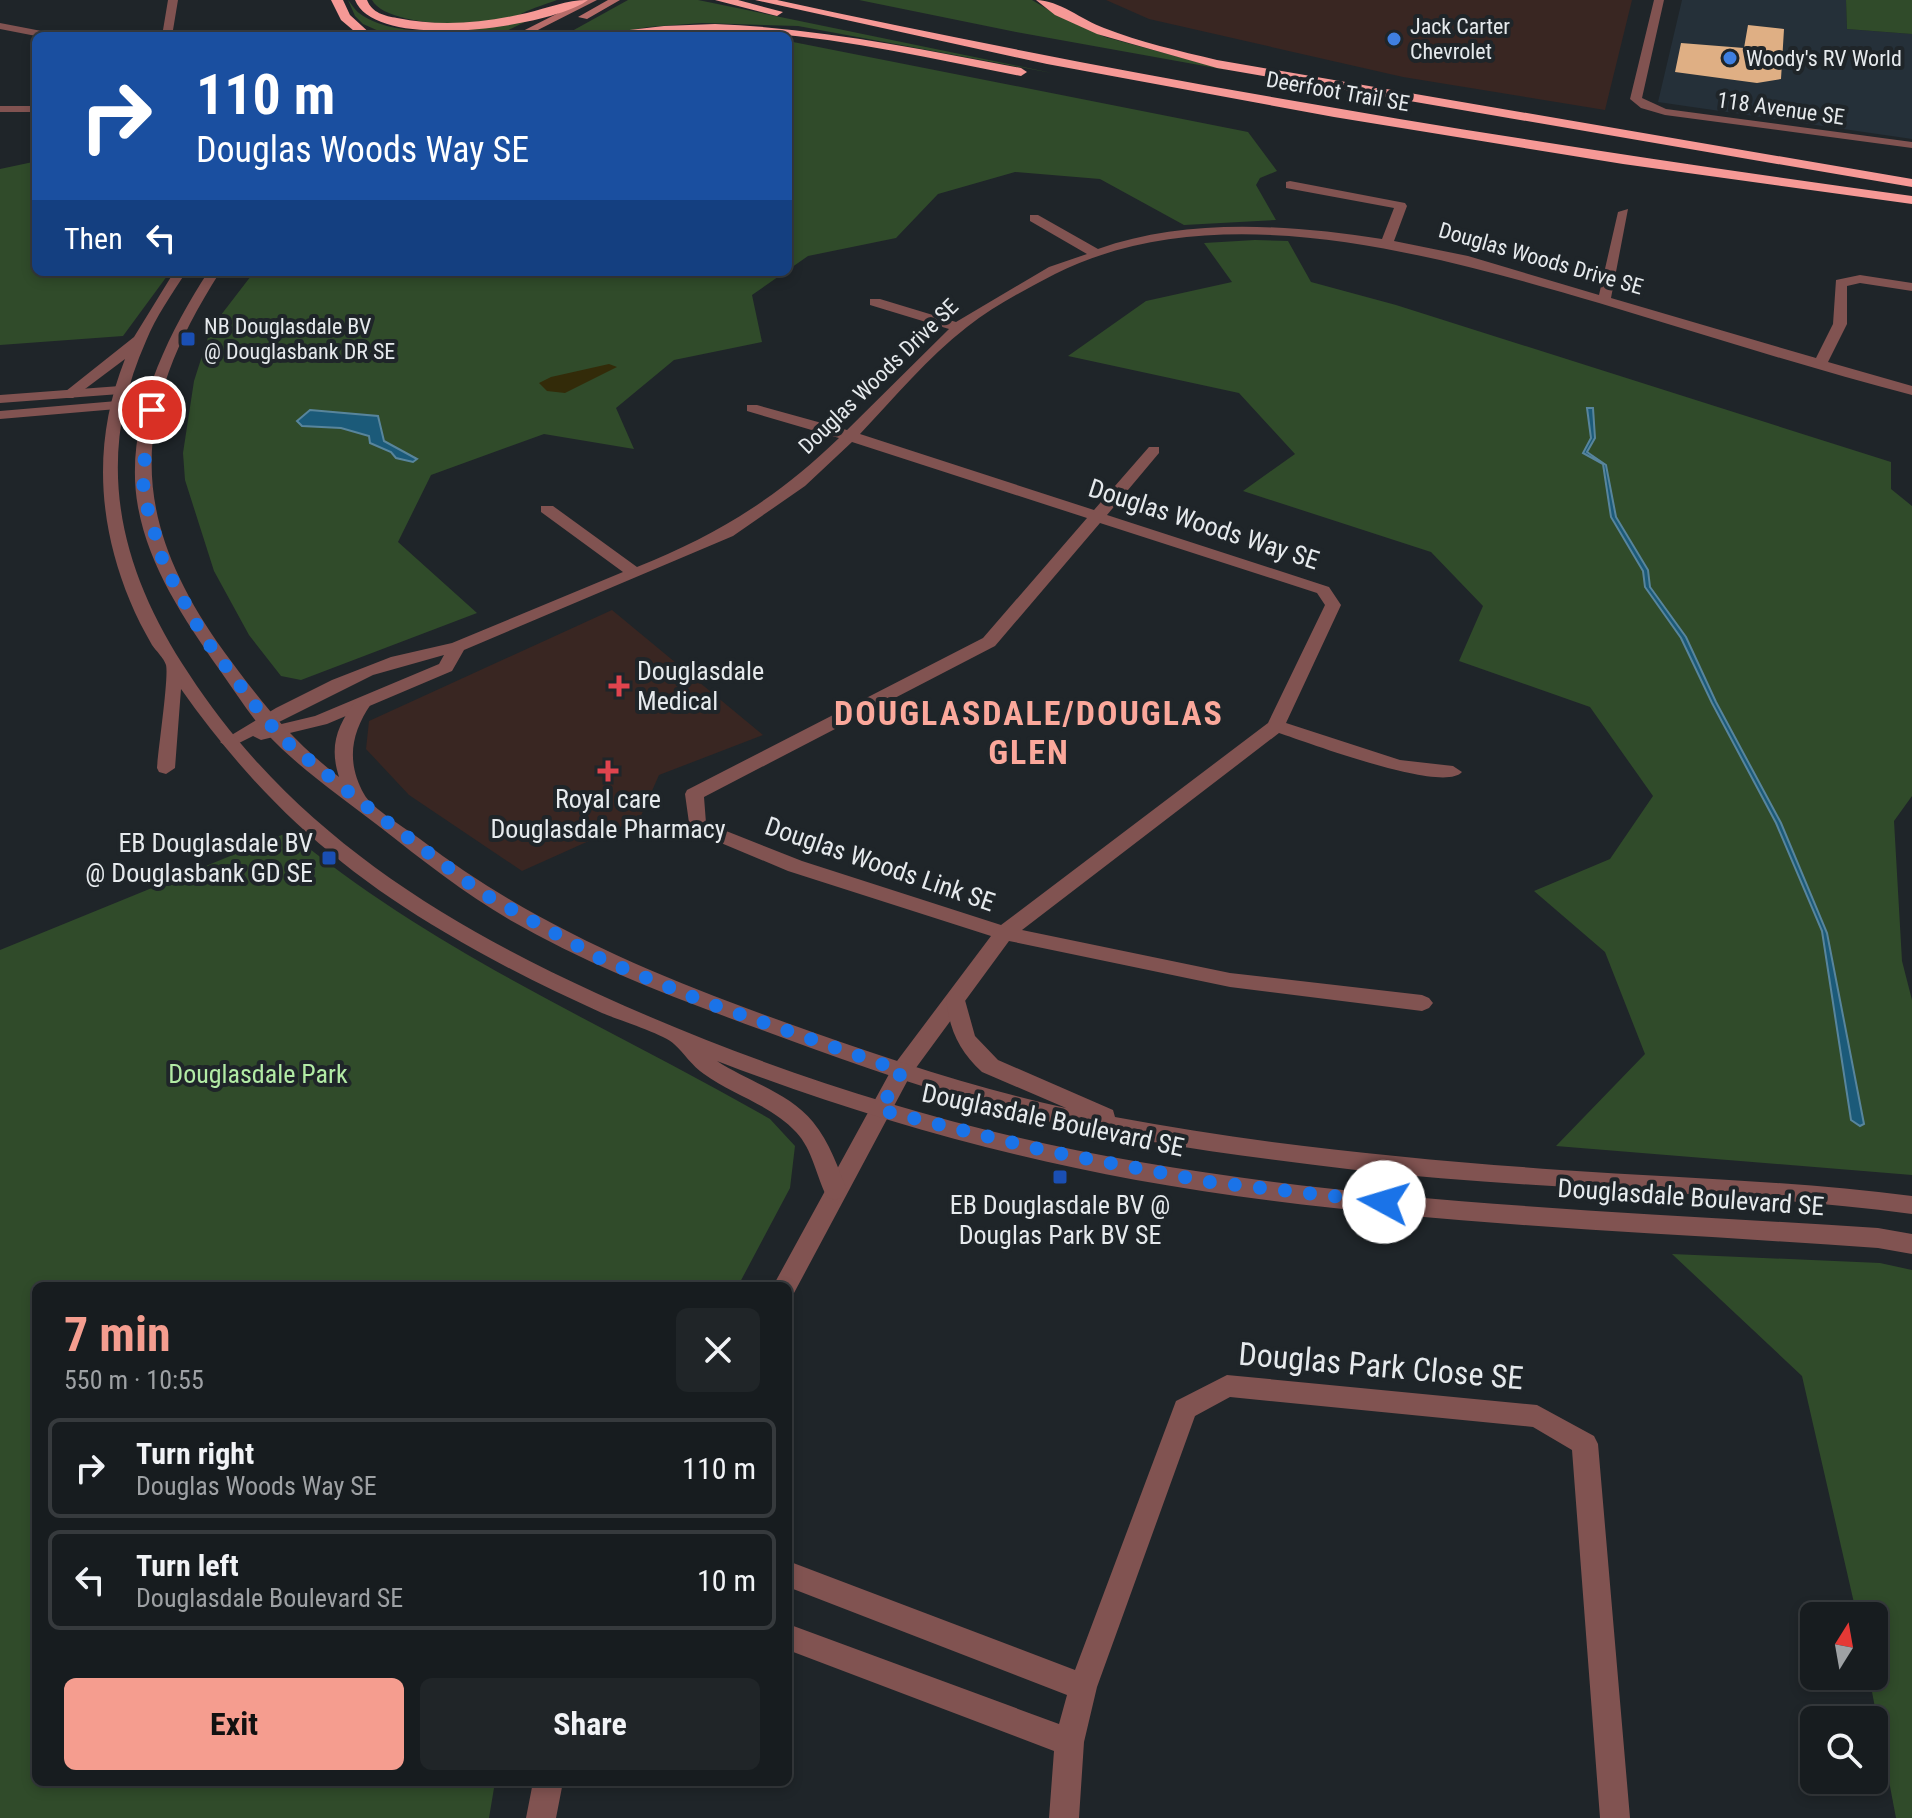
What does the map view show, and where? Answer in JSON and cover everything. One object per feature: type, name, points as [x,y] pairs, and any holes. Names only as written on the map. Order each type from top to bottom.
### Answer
[{"type":"highway","points":[[337,0],[345,17],[362,32]]},
{"type":"highway","points":[[361,0],[368,12],[382,18],[402,23],[455,27],[516,20],[582,0]]},
{"type":"highway","points":[[721,0],[814,20],[947,40]]},
{"type":"highway","name":"Deerfoot Trail SE","points":[[761,0],[947,40],[1239,96],[1613,157],[1912,200]]},
{"type":"highway","name":"Deerfoot Trail SE","points":[[818,0],[1097,57],[1412,113],[1912,185]]},
{"type":"highway","points":[[1042,0],[1087,24],[1136,43],[1217,64],[1912,185]]},
{"type":"highway","points":[[642,32],[688,26],[800,32],[1034,74]]},
{"type":"highway","points":[[1154,96],[1402,137],[1613,157]]},
{"type":"main road","points":[[526,32],[592,0]]},
{"type":"main road","points":[[561,29],[615,0]]},
{"type":"street","points":[[168,32],[173,0]]},
{"type":"street","name":"118 Avenue SE","points":[[1659,0],[1636,99],[1645,106],[1665,112],[1912,145]]},
{"type":"street","points":[[0,26],[32,32]]},
{"type":"street","points":[[0,109],[32,109]]},
{"type":"street","points":[[1290,185],[1401,206],[1388,241]]},
{"type":"street","points":[[1604,300],[1624,212]]},
{"type":"street","points":[[1034,218],[1095,253]]},
{"type":"street","name":"Douglas Woods Drive SE","points":[[271,726],[303,699],[409,657],[457,647],[679,556],[741,525],[819,467],[958,327],[1026,282],[1095,253],[1142,242],[1243,231],[1332,234],[1388,241],[1463,259],[1912,391]]},
{"type":"street","name":"Douglasdale Boulevard SE","points":[[178,276],[140,337],[119,397],[106,468],[112,524],[131,582],[152,631],[174,668],[229,742],[305,824],[398,893],[478,943],[572,991],[679,1039],[880,1110],[1047,1151],[1210,1182],[1413,1205],[1878,1238],[1912,1244]]},
{"type":"street","name":"Douglasdale Boulevard SE","points":[[211,276],[201,291],[155,395],[145,451],[143,493],[164,565],[203,636],[271,726],[356,799],[482,893],[603,960],[705,1002],[902,1071],[1065,1116],[1232,1145],[1390,1165],[1843,1197],[1912,1205]]},
{"type":"street","points":[[1820,365],[1840,324],[1841,283],[1860,279],[1912,287]]},
{"type":"street","points":[[875,302],[958,327]]},
{"type":"street","points":[[68,395],[102,372],[140,337]]},
{"type":"street","points":[[0,399],[68,395],[119,397]]},
{"type":"street","points":[[0,415],[119,397],[155,395]]},
{"type":"street","name":"Douglas Woods Way SE","points":[[752,408],[850,436],[1323,590],[1333,605],[1276,726],[1004,933],[902,1071],[787,1282]]},
{"type":"street","points":[[1097,516],[1154,450]]},
{"type":"street","points":[[547,509],[635,573]]},
{"type":"street","name":"Douglas Woods Link SE","points":[[1004,933],[795,866],[697,826],[694,794],[989,642],[1097,516]]},
{"type":"street","name":"Douglas Woods Drive SE","points":[[229,742],[271,726],[321,720],[362,704],[446,667],[457,647]]},
{"type":"street","points":[[166,768],[174,668]]},
{"type":"street","points":[[356,799],[340,754],[345,728],[362,704]]},
{"type":"street","points":[[1276,726],[1398,766],[1453,772]]},
{"type":"street","points":[[1004,933],[1230,980],[1422,1003]]},
{"type":"street","points":[[956,998],[959,1028],[967,1045],[990,1066],[1063,1095],[1127,1127]]},
{"type":"street","points":[[679,1039],[711,1068],[772,1102],[804,1126],[821,1153],[835,1191]]},
{"type":"street","name":"Douglas Park Close SE","points":[[1064,1818],[1069,1742],[1083,1687],[1185,1409],[1227,1386],[1537,1416],[1585,1444],[1615,1818]]},
{"type":"street","points":[[792,1576],[1083,1687]]},
{"type":"street","points":[[792,1638],[1069,1742]]},
{"type":"street","points":[[541,1818],[547,1786]]},
{"type":"shaded area","points":[[1106,0],[1632,0],[1605,110],[1403,77],[1149,19]]},
{"type":"shaded area","points":[[1682,0],[1846,0],[1847,29],[1912,34],[1912,139],[1658,102]]},
{"type":"shaded area","points":[[612,610],[763,735],[659,775],[640,818],[522,871],[409,795],[366,749],[369,721]]},
{"type":"green space","points":[[348,0],[359,13],[377,22],[419,31],[467,29],[531,19],[504,32],[381,32],[363,24],[355,16]]},
{"type":"green space","points":[[372,0],[557,0],[507,20],[442,24],[398,16],[381,9]]},
{"type":"green space","points":[[628,0],[698,0],[1052,73],[798,26],[702,23],[621,32],[570,32]]},
{"type":"green space","points":[[859,0],[1032,0],[1105,37],[1227,70],[1016,32]]},
{"type":"green space","points":[[1846,0],[1912,0],[1912,34],[1847,29]]},
{"type":"green space","points":[[792,42],[1248,132],[1277,171],[1260,178],[1256,185],[1276,220],[1184,225],[1100,179],[1015,172],[938,194],[896,238],[808,256],[792,267]]},
{"type":"green space","points":[[32,162],[32,276],[167,276],[123,336],[0,345],[0,169]]},
{"type":"green space","points":[[1288,241],[1311,282],[1396,305],[1891,462],[1891,489],[1912,506],[1912,796],[1894,821],[1902,961],[1912,1000],[1912,1175],[1556,1146],[1645,1054],[1605,952],[1534,891],[1610,859],[1653,796],[1590,707],[1459,661],[1483,606],[1431,552],[1243,491],[1295,454],[1239,393],[1068,356],[1146,301],[1232,282],[1204,243]]},
{"type":"green space","points":[[251,276],[779,276],[752,295],[762,342],[674,360],[616,408],[634,449],[544,434],[431,475],[398,542],[477,613],[301,680],[281,676],[249,635],[214,571],[185,480],[183,453],[194,381],[211,328]]},
{"type":"green space","name":"Douglasdale Park","points":[[289,832],[403,915],[523,986],[770,1119],[795,1146],[790,1188],[740,1282],[32,1282],[32,1786],[494,1786],[489,1818],[0,1818],[0,950]]},
{"type":"green space","points":[[1672,1254],[1880,1263],[1912,1270],[1912,1818],[1896,1818],[1888,1776],[1888,1706],[1875,1706],[1872,1690],[1888,1690],[1888,1602],[1854,1602],[1802,1376]]},
{"type":"sand","points":[[609,364],[617,367],[565,393],[547,391],[539,383],[551,377]]},
{"type":"water","points":[[1587,408],[1593,408],[1595,438],[1587,452],[1606,465],[1616,517],[1648,570],[1650,587],[1686,637],[1716,702],[1781,823],[1827,933],[1864,1124],[1860,1126],[1851,1120],[1822,931],[1776,823],[1681,638],[1645,587],[1643,571],[1611,517],[1603,464],[1583,453],[1591,438]]},
{"type":"water","points":[[310,410],[378,416],[384,441],[417,459],[413,462],[396,458],[391,452],[370,443],[369,436],[341,428],[302,426],[297,421]]},
{"type":"building","name":"Woody's RV World","points":[[1748,25],[1784,29],[1781,79],[1757,83],[1675,72],[1681,43],[1744,48]]},
{"type":"place","name":"Jack Carter Chevrolet","points":[[1394,39]]},
{"type":"place","name":"Woody's RV World","points":[[1730,58]]},
{"type":"place","name":"NB Douglasdale BV @ Douglasbank DR SE","points":[[188,339]]},
{"type":"place","name":"Douglasdale Medical","points":[[619,686]]},
{"type":"place","name":"Royal care Douglasdale Pharmacy","points":[[608,771]]},
{"type":"place","name":"EB Douglasdale BV @ Douglasbank GD SE","points":[[329,858]]},
{"type":"place","name":"EB Douglasdale BV @ Douglas Park BV SE","points":[[1060,1177]]},
{"type":"district","name":"DOUGLASDALE/DOUGLAS GLEN","points":[[1029,732]]},
{"type":"route","points":[[152,410],[145,451],[143,493],[164,565],[203,636],[266,720],[290,745],[482,893],[603,960],[705,1002],[902,1071],[880,1110],[1047,1151],[1210,1182],[1384,1202]]}]
